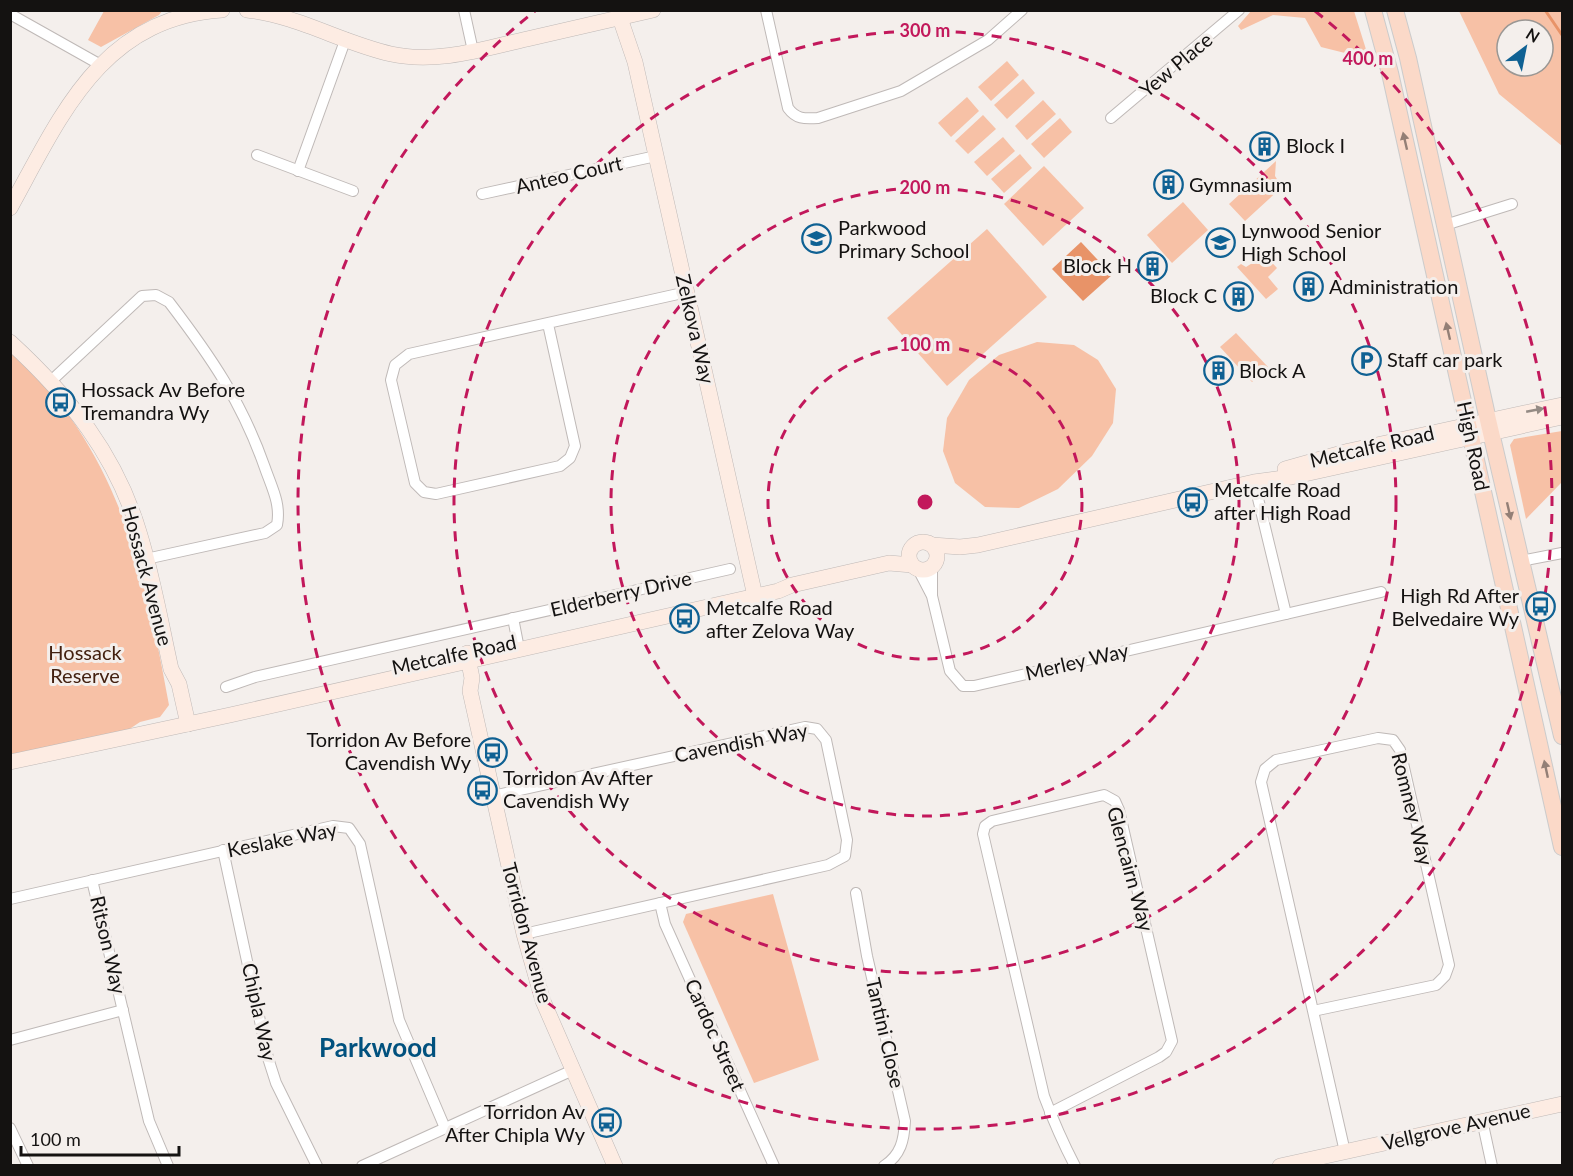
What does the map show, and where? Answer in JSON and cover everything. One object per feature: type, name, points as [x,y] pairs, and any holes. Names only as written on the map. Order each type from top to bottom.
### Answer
[{"type":"main road","name":"High Road","points":[[1373,10],[1390,73],[1563,847]]},
{"type":"main road","name":"High Road","points":[[1395,10],[1408,58],[1521,561],[1562,726]]},
{"type":"street","points":[[10,208],[61,116],[99,64],[149,30],[180,14],[222,10]]},
{"type":"street","points":[[247,10],[271,13],[301,21],[391,54],[415,57],[438,57],[473,51],[652,10]]},
{"type":"street","points":[[464,10],[473,51]]},
{"type":"street","points":[[766,10],[788,108],[794,117],[806,119],[818,118],[901,91],[988,40],[1022,10]]},
{"type":"street","name":"Yew Place","points":[[1112,118],[1239,10]]},
{"type":"street","points":[[10,14],[99,64]]},
{"type":"street","name":"Zelkova Way","points":[[625,17],[635,41],[635,62],[754,592]]},
{"type":"street","points":[[298,171],[346,38]]},
{"type":"street","points":[[257,156],[353,191]]},
{"type":"street","name":"Anteo Court","points":[[482,194],[656,156]]},
{"type":"street","points":[[1445,225],[1512,204]]},
{"type":"street","points":[[548,324],[575,446],[570,458],[560,466],[436,494],[423,492],[415,483],[391,380],[395,365],[409,354],[687,292]]},
{"type":"street","points":[[51,381],[142,297],[156,295],[169,302],[230,387],[255,439],[280,509],[277,525],[265,533],[146,559]]},
{"type":"street","name":"Hossack Avenue","points":[[10,342],[51,381],[79,413],[108,458],[128,500],[146,559],[171,669],[170,685],[182,721]]},
{"type":"street","name":"Metcalfe Road","points":[[10,762],[754,592],[889,563],[921,563],[960,548],[1254,482],[1291,477],[1563,405]]},
{"type":"street","name":"Metcalfe Road","points":[[1490,426],[1563,417]]},
{"type":"street","points":[[1254,482],[1286,614]]},
{"type":"street","name":"Metcalfe Road","points":[[921,563],[920,542],[960,548]]},
{"type":"street","points":[[921,563],[936,552],[932,545]]},
{"type":"street","points":[[1521,561],[1563,553]]},
{"type":"street","name":"Merley Way","points":[[921,563],[932,596],[950,671],[963,686],[974,686],[1382,592]]},
{"type":"street","name":"Elderberry Drive","points":[[226,687],[255,677],[730,569]]},
{"type":"street","points":[[513,618],[518,645]]},
{"type":"street","name":"Torridon Avenue","points":[[462,658],[461,679],[470,691],[524,934],[543,1001],[615,1166]]},
{"type":"street","points":[[1536,727],[1562,726]]},
{"type":"street","name":"Cavendish Way","points":[[493,796],[804,727],[817,729],[826,740],[847,840],[845,856],[828,865],[524,934]]},
{"type":"street","name":"Romney Way","points":[[1313,1011],[1436,985],[1445,976],[1449,964],[1400,750],[1393,741],[1378,738],[1276,760],[1265,769],[1261,782],[1345,1152]]},
{"type":"street","name":"Glencairn Way","points":[[1050,1113],[1159,1057],[1166,1052],[1172,1041],[1117,804],[1112,798],[1104,795],[992,821],[983,831],[989,868],[1050,1113],[1075,1166]]},
{"type":"street","name":"Keslake Way","points":[[10,899],[333,826],[349,828],[360,844],[399,1020],[445,1128]]},
{"type":"street","name":"Chipla Way","points":[[223,850],[268,1058],[276,1083],[317,1166]]},
{"type":"street","name":"Ritson Way","points":[[92,880],[149,1121],[168,1166]]},
{"type":"street","name":"Tantini Close","points":[[856,893],[867,956],[905,1121],[904,1143],[884,1166]]},
{"type":"street","name":"Cardoc Street","points":[[660,903],[665,924],[774,1166]]},
{"type":"street","name":"Ritson Way","points":[[10,1040],[123,1010]]},
{"type":"street","points":[[362,1166],[573,1070]]},
{"type":"street","name":"Vellgrove Avenue","points":[[1280,1166],[1563,1104]]},
{"type":"street","points":[[1482,1120],[1492,1166]]},
{"type":"street","points":[[10,1128],[28,1166]]},
{"type":"green space","points":[[104,11],[162,11],[159,15],[101,47],[88,40]]},
{"type":"green space","points":[[1251,11],[1354,11],[1369,59],[1321,47],[1305,18],[1273,15],[1241,30],[1238,26]]},
{"type":"green space","points":[[1459,11],[1562,11],[1562,146],[1499,94]]},
{"type":"green space","points":[[1007,61],[1019,75],[991,101],[978,87]]},
{"type":"green space","points":[[1023,79],[1035,93],[1007,119],[994,105]]},
{"type":"green space","points":[[967,97],[979,111],[951,137],[938,123]]},
{"type":"green space","points":[[1043,100],[1056,114],[1027,140],[1015,126]]},
{"type":"green space","points":[[983,115],[996,129],[968,154],[955,141]]},
{"type":"green space","points":[[1060,118],[1072,132],[1044,158],[1031,144]]},
{"type":"green space","points":[[1003,137],[1015,151],[987,176],[974,162]]},
{"type":"green space","points":[[1020,154],[1032,168],[1004,193],[991,179]]},
{"type":"green space","points":[[1276,161],[1275,176],[1282,187],[1245,221],[1229,204]]},
{"type":"green space","points":[[1044,166],[1084,208],[1043,246],[1004,204]]},
{"type":"green space","points":[[1183,202],[1208,230],[1172,263],[1147,235]]},
{"type":"green space","points":[[987,229],[1047,297],[947,386],[887,318]]},
{"type":"green space","points":[[1265,255],[1277,268],[1268,277],[1278,289],[1266,299],[1237,267],[1241,264],[1246,267]]},
{"type":"green space","points":[[1236,333],[1268,367],[1252,382],[1220,347]]},
{"type":"green space","points":[[1037,342],[1074,345],[1098,360],[1116,389],[1113,423],[1092,456],[1058,489],[1019,508],[985,507],[955,483],[943,451],[947,418],[969,380],[999,355]]},
{"type":"green space","name":"Hossack Reserve","points":[[11,351],[48,389],[78,428],[102,470],[121,513],[136,559],[149,606],[169,705],[160,717],[140,722],[119,736],[11,759]]},
{"type":"green space","points":[[1562,431],[1562,482],[1526,519],[1510,445],[1514,439]]},
{"type":"green space","points":[[773,894],[819,1060],[754,1083],[683,922],[686,914]]},
{"type":"shaded area","points":[[1081,242],[1112,275],[1083,301],[1052,269]]},
{"type":"waterway","points":[[1545,10],[1562,35]]},
{"type":"place","name":"Block I","points":[[1265,146]]},
{"type":"place","name":"Gymnasium","points":[[1168,185]]},
{"type":"place","name":"Parkwood Primary School","points":[[817,239]]},
{"type":"place","name":"Lynwood Senior High School","points":[[1220,242]]},
{"type":"place","name":"Block H","points":[[1153,266]]},
{"type":"place","name":"Administration","points":[[1308,287]]},
{"type":"place","name":"Block C","points":[[1238,296]]},
{"type":"place","name":"Staff car park","points":[[1366,360]]},
{"type":"place","name":"Block A","points":[[1218,371]]},
{"type":"place","name":"Hossack Av Before Tremandra Wy","points":[[60,402]]},
{"type":"place","name":"Metcalfe Road after High Road","points":[[1193,502]]},
{"type":"place","name":"High Rd After Belvedaire Wy","points":[[1540,607]]},
{"type":"place","name":"Metcalfe Road after Zelova Way","points":[[685,619]]},
{"type":"place","name":"Torridon Av Before Cavendish Wy","points":[[492,752]]},
{"type":"place","name":"Torridon Av After Cavendish Wy","points":[[482,790]]},
{"type":"place","name":"Torridon Av After Chipla Wy","points":[[606,1123]]},
{"type":"district","name":"Parkwood","points":[[378,1048]]}]
